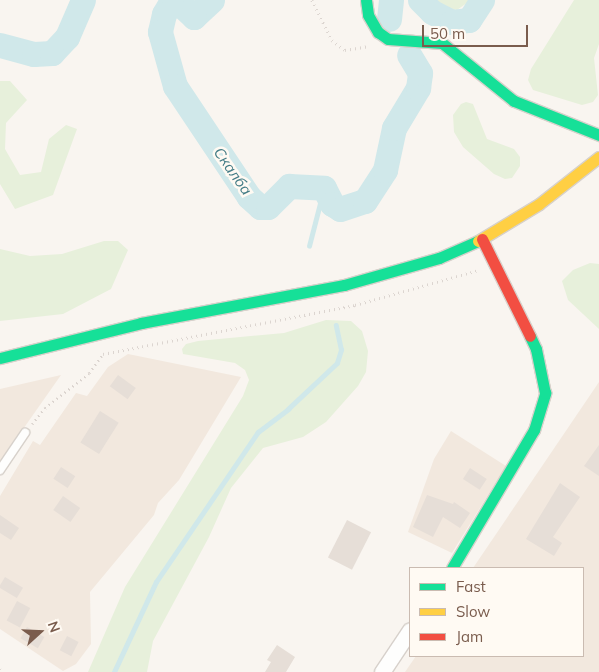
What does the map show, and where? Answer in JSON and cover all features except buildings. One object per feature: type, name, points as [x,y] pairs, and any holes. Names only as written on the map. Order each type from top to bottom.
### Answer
[{"type":"street","points":[[366,0],[368,15],[378,32],[388,39],[417,39],[442,43],[514,101],[599,135]]},
{"type":"street","points":[[0,358],[51,342],[353,283],[431,261],[482,239],[539,204],[599,157]]},
{"type":"street","points":[[453,567],[516,464],[534,430],[545,393],[536,349],[482,239]]},
{"type":"street","points":[[382,672],[409,632]]},
{"type":"lane","points":[[0,470],[25,433]]},
{"type":"path","points":[[312,0],[325,32],[344,50],[367,48],[388,39]]},
{"type":"path","points":[[25,433],[45,408],[89,373],[103,354],[355,305],[495,266]]},
{"type":"shaded area","points":[[128,354],[241,377],[179,480],[158,503],[154,515],[90,592],[91,644],[76,664],[63,671],[0,629],[0,496],[33,441],[40,445],[76,393],[87,396],[108,367]]},
{"type":"shaded area","points":[[61,375],[0,462],[0,389]]},
{"type":"shaded area","points":[[599,382],[599,672],[405,672],[415,657],[584,657],[584,567],[474,567]]},
{"type":"shaded area","points":[[451,431],[506,466],[452,553],[408,532],[434,459]]},
{"type":"green space","points":[[431,0],[471,0],[457,10],[445,8]]},
{"type":"green space","points":[[574,0],[599,0],[599,44],[594,58],[598,95],[593,102],[582,105],[533,90],[528,80],[531,69]]},
{"type":"green space","points":[[0,81],[10,81],[27,100],[6,123],[5,149],[20,175],[41,172],[49,139],[66,125],[77,129],[53,195],[15,209],[0,184]]},
{"type":"green space","points":[[466,102],[473,104],[487,139],[514,149],[520,157],[520,166],[512,178],[505,179],[494,174],[463,147],[454,132],[453,115],[461,104]]},
{"type":"green space","points":[[104,241],[118,241],[128,250],[111,289],[63,314],[0,321],[0,249],[30,256],[62,254]]},
{"type":"green space","points":[[590,263],[599,264],[599,329],[568,300],[562,281],[573,270]]},
{"type":"green space","points":[[326,320],[351,321],[362,331],[368,351],[366,372],[358,386],[326,422],[303,437],[263,448],[231,488],[209,537],[153,641],[147,672],[88,672],[125,587],[243,396],[249,380],[245,370],[235,363],[183,354],[182,349],[186,344],[198,341],[284,333]]},
{"type":"waterway","name":"Скалба","points":[[0,45],[34,54],[52,53],[67,37],[83,0]]},
{"type":"waterway","name":"Скалба","points":[[212,0],[194,17],[178,2],[171,2],[164,14],[160,32],[175,86],[249,197],[260,207],[268,207],[289,186],[324,188],[332,204],[340,209],[365,201],[385,170],[394,128],[418,88],[420,73],[409,55]]},
{"type":"waterway","name":"Скалба","points":[[389,19],[391,0]]},
{"type":"waterway","name":"Скалба","points":[[420,0],[432,12],[452,22],[469,20],[482,0]]},
{"type":"waterway","points":[[309,246],[324,188]]},
{"type":"waterway","points":[[114,672],[156,582],[258,432],[288,409],[337,363],[341,350],[336,326]]},
{"type":"traffic: fast","points":[[366,0],[368,15],[378,32],[388,39],[442,43],[514,101],[599,135]]},
{"type":"traffic: fast","points":[[0,358],[141,323],[344,285],[439,258],[478,241]]},
{"type":"traffic: fast","points":[[453,567],[534,430],[545,393],[536,349],[530,336]]},
{"type":"traffic: slow","points":[[478,241],[539,204],[599,157]]},
{"type":"traffic: jam","points":[[482,239],[530,336]]}]
